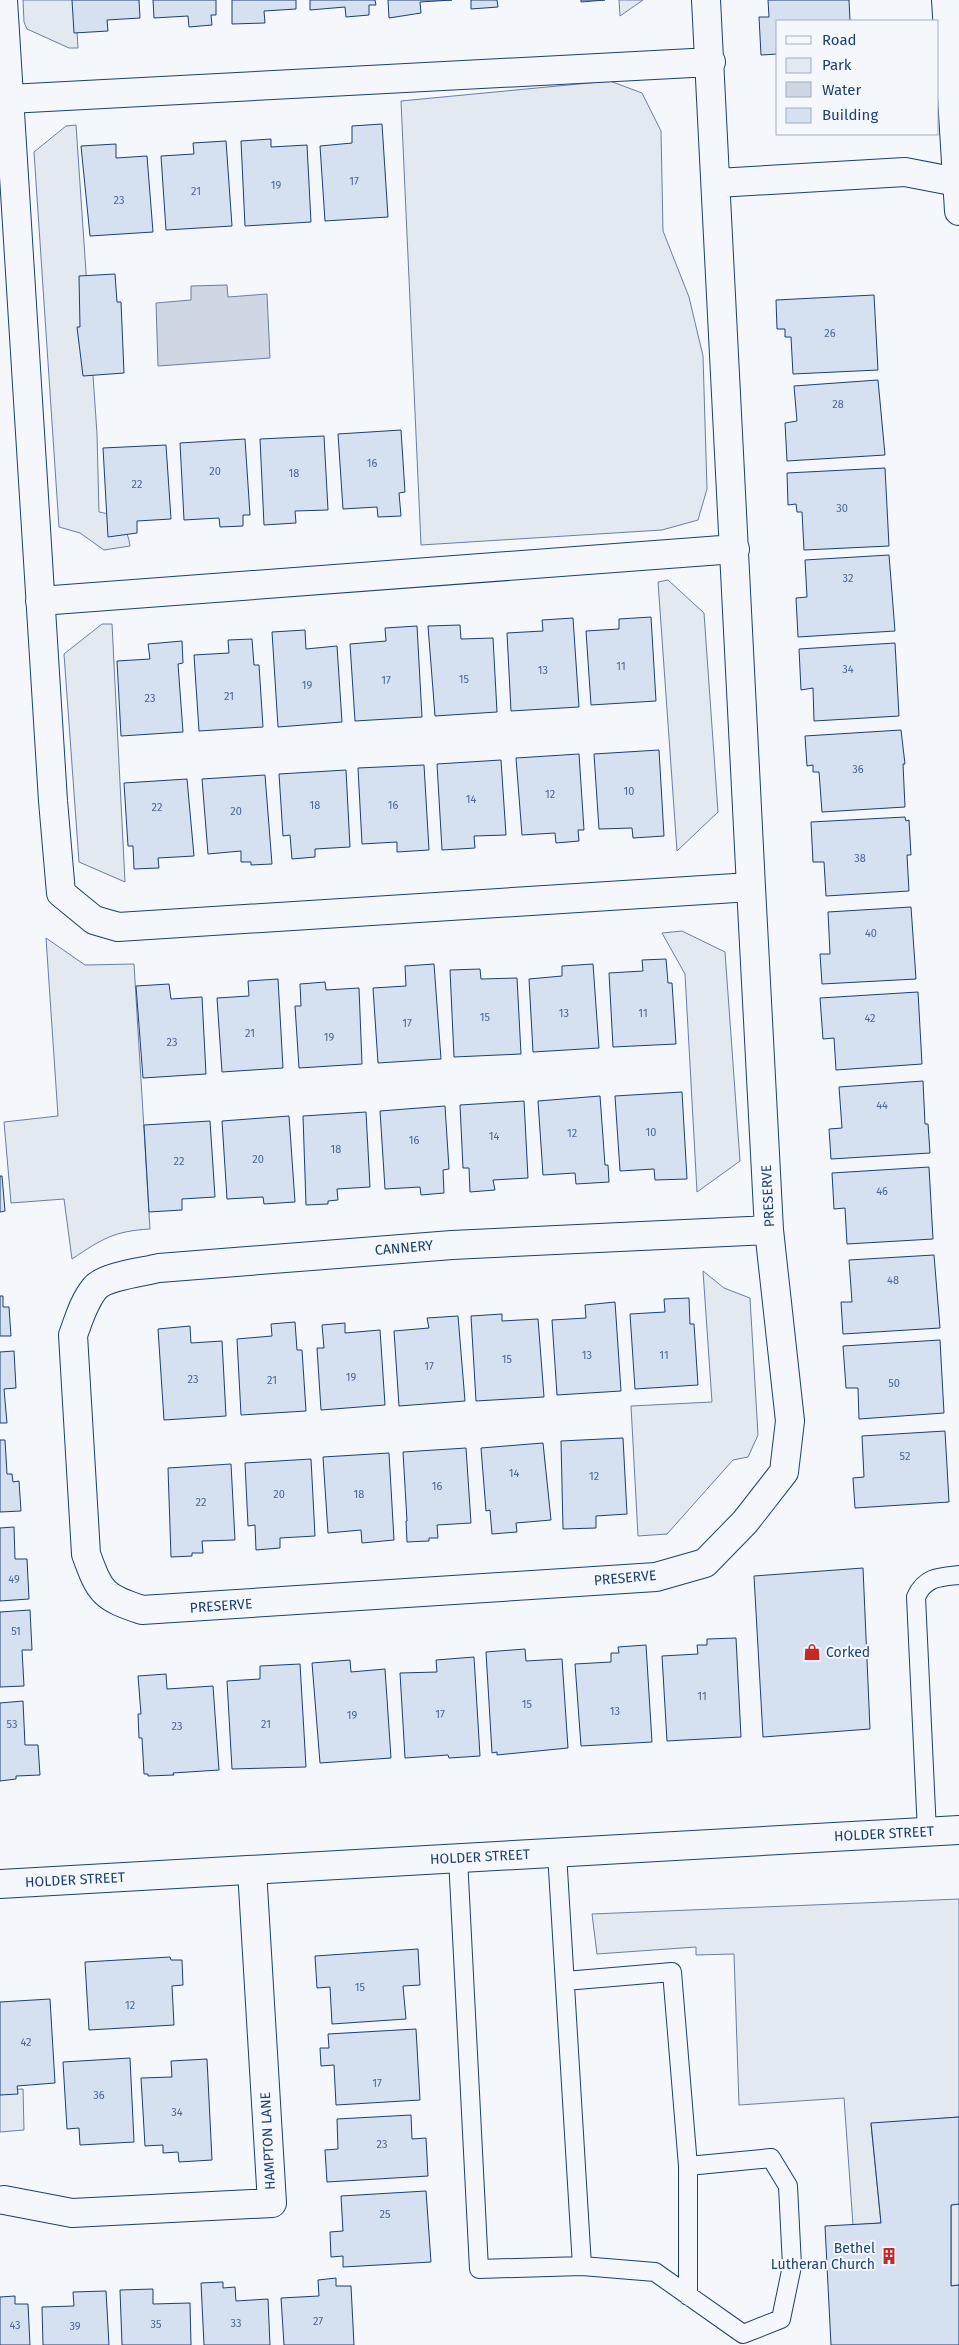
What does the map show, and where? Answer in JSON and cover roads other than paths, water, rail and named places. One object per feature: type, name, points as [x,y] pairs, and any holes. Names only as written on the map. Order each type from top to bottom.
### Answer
[{"type":"street","points":[[3,0],[40,601],[61,893],[94,920],[118,927],[751,887]]},
{"type":"street","name":"PRESERVE","points":[[73,1335],[86,1554],[96,1580],[112,1600],[142,1610],[656,1577],[705,1563],[745,1522],[784,1472],[790,1421],[769,1230],[717,183],[706,0]]},
{"type":"street","points":[[946,0],[959,212]]},
{"type":"street","points":[[9,99],[710,62]]},
{"type":"street","points":[[717,183],[905,172],[958,183]]},
{"type":"street","points":[[40,601],[735,549]]},
{"type":"street","name":"CANNERY","points":[[73,1335],[83,1308],[96,1287],[120,1276],[159,1268],[452,1244],[769,1230]]},
{"type":"street","name":"HOLDER STREET","points":[[0,1884],[959,1830]]},
{"type":"street","name":"HAMPTON LANE","points":[[4,2200],[72,2213],[272,2203],[252,1870]]},
{"type":"lane","points":[[927,1832],[916,1597],[921,1586],[937,1577],[959,1575]]},
{"type":"lane","points":[[557,1853],[582,2266]]},
{"type":"lane","points":[[458,1858],[479,2269],[582,2266],[655,2272],[743,2334],[781,2319],[792,2266],[788,2186],[771,2158],[688,2166]]},
{"type":"lane","points":[[565,1980],[672,1972],[688,2166],[688,2296]]},
{"type":"water","points":[[227,285],[228,297],[267,294],[270,358],[158,366],[156,303],[191,300],[191,286]]},
{"type":"place","name":"Corked","points":[[812,1652]]},
{"type":"place","name":"Bethel Lutheran Church","points":[[889,2256]]}]
